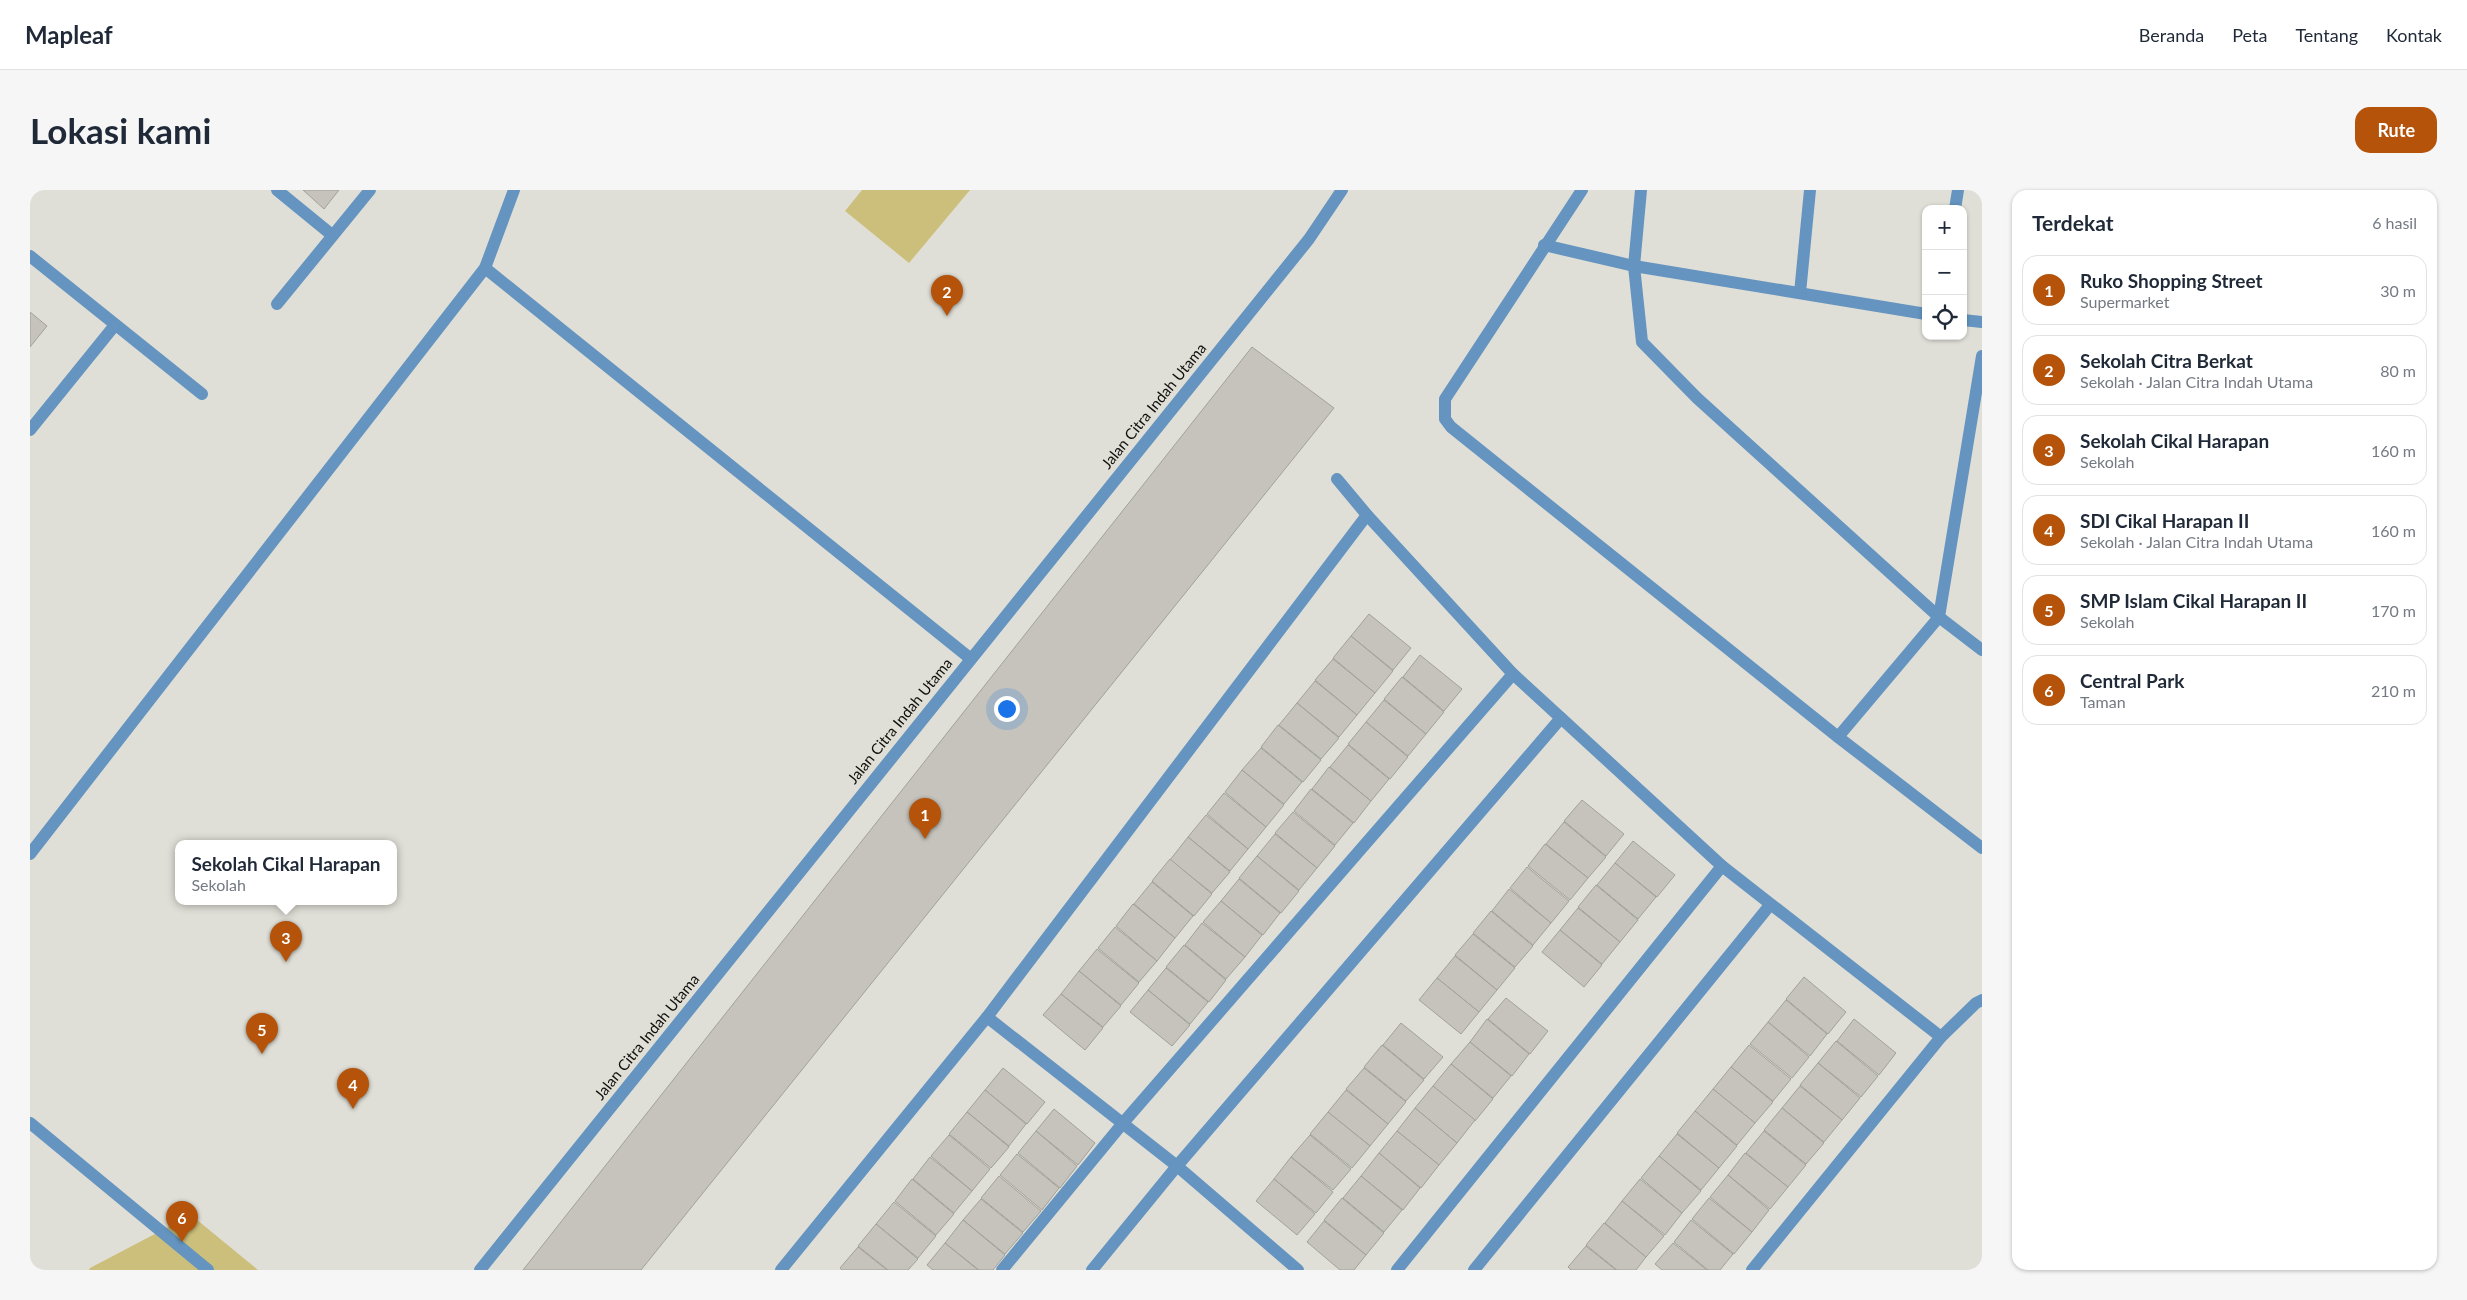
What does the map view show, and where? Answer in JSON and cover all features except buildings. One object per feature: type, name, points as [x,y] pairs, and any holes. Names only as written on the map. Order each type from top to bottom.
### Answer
[{"type":"street","points":[[277,190],[332,235]]},
{"type":"street","points":[[278,304],[370,190]]},
{"type":"street","points":[[30,854],[485,268],[514,190]]},
{"type":"street","name":"Jalan Citra Indah Utama","points":[[480,1270],[1309,239],[1342,190]]},
{"type":"street","points":[[1582,190],[1544,245],[1445,399],[1445,419],[1451,427],[1838,737],[1982,848]]},
{"type":"street","points":[[1640,190],[1634,266],[1642,342],[1697,398],[1939,617],[1982,650]]},
{"type":"street","points":[[1800,293],[1810,190]]},
{"type":"street","points":[[1956,205],[1958,190]]},
{"type":"street","points":[[1544,245],[1634,266],[1922,313]]},
{"type":"street","points":[[30,256],[202,394]]},
{"type":"street","points":[[485,268],[971,660]]},
{"type":"street","points":[[1967,320],[1982,322]]},
{"type":"street","points":[[30,430],[115,324]]},
{"type":"street","points":[[1838,737],[1939,617],[1982,356]]},
{"type":"street","points":[[1337,479],[1367,515],[1513,674],[1722,866],[1941,1037]]},
{"type":"street","points":[[781,1270],[987,1017],[1367,515]]},
{"type":"street","points":[[1002,1270],[1124,1123],[1513,674]]},
{"type":"street","points":[[1092,1270],[1177,1166],[1561,718]]},
{"type":"street","points":[[1397,1270],[1722,866]]},
{"type":"street","points":[[1474,1270],[1770,905]]},
{"type":"street","points":[[1752,1270],[1941,1037],[1976,1003],[1982,1000]]},
{"type":"street","points":[[987,1017],[1177,1166],[1298,1270]]},
{"type":"street","points":[[30,1123],[208,1270]]},
{"type":"shaded area","points":[[862,190],[970,190],[909,263],[845,211]]},
{"type":"shaded area","points":[[191,1215],[258,1270],[89,1270],[90,1268]]},
{"type":"place","name":"Sekolah Citra Berkat","points":[[947,316]]},
{"type":"place","name":"Ruko Shopping Street","points":[[925,839]]},
{"type":"place","name":"Sekolah Cikal Harapan","points":[[286,962]]},
{"type":"place","name":"SMP Islam Cikal Harapan II","points":[[262,1054]]},
{"type":"place","name":"SDI Cikal Harapan II","points":[[353,1109]]},
{"type":"place","name":"Central Park","points":[[182,1242]]}]
